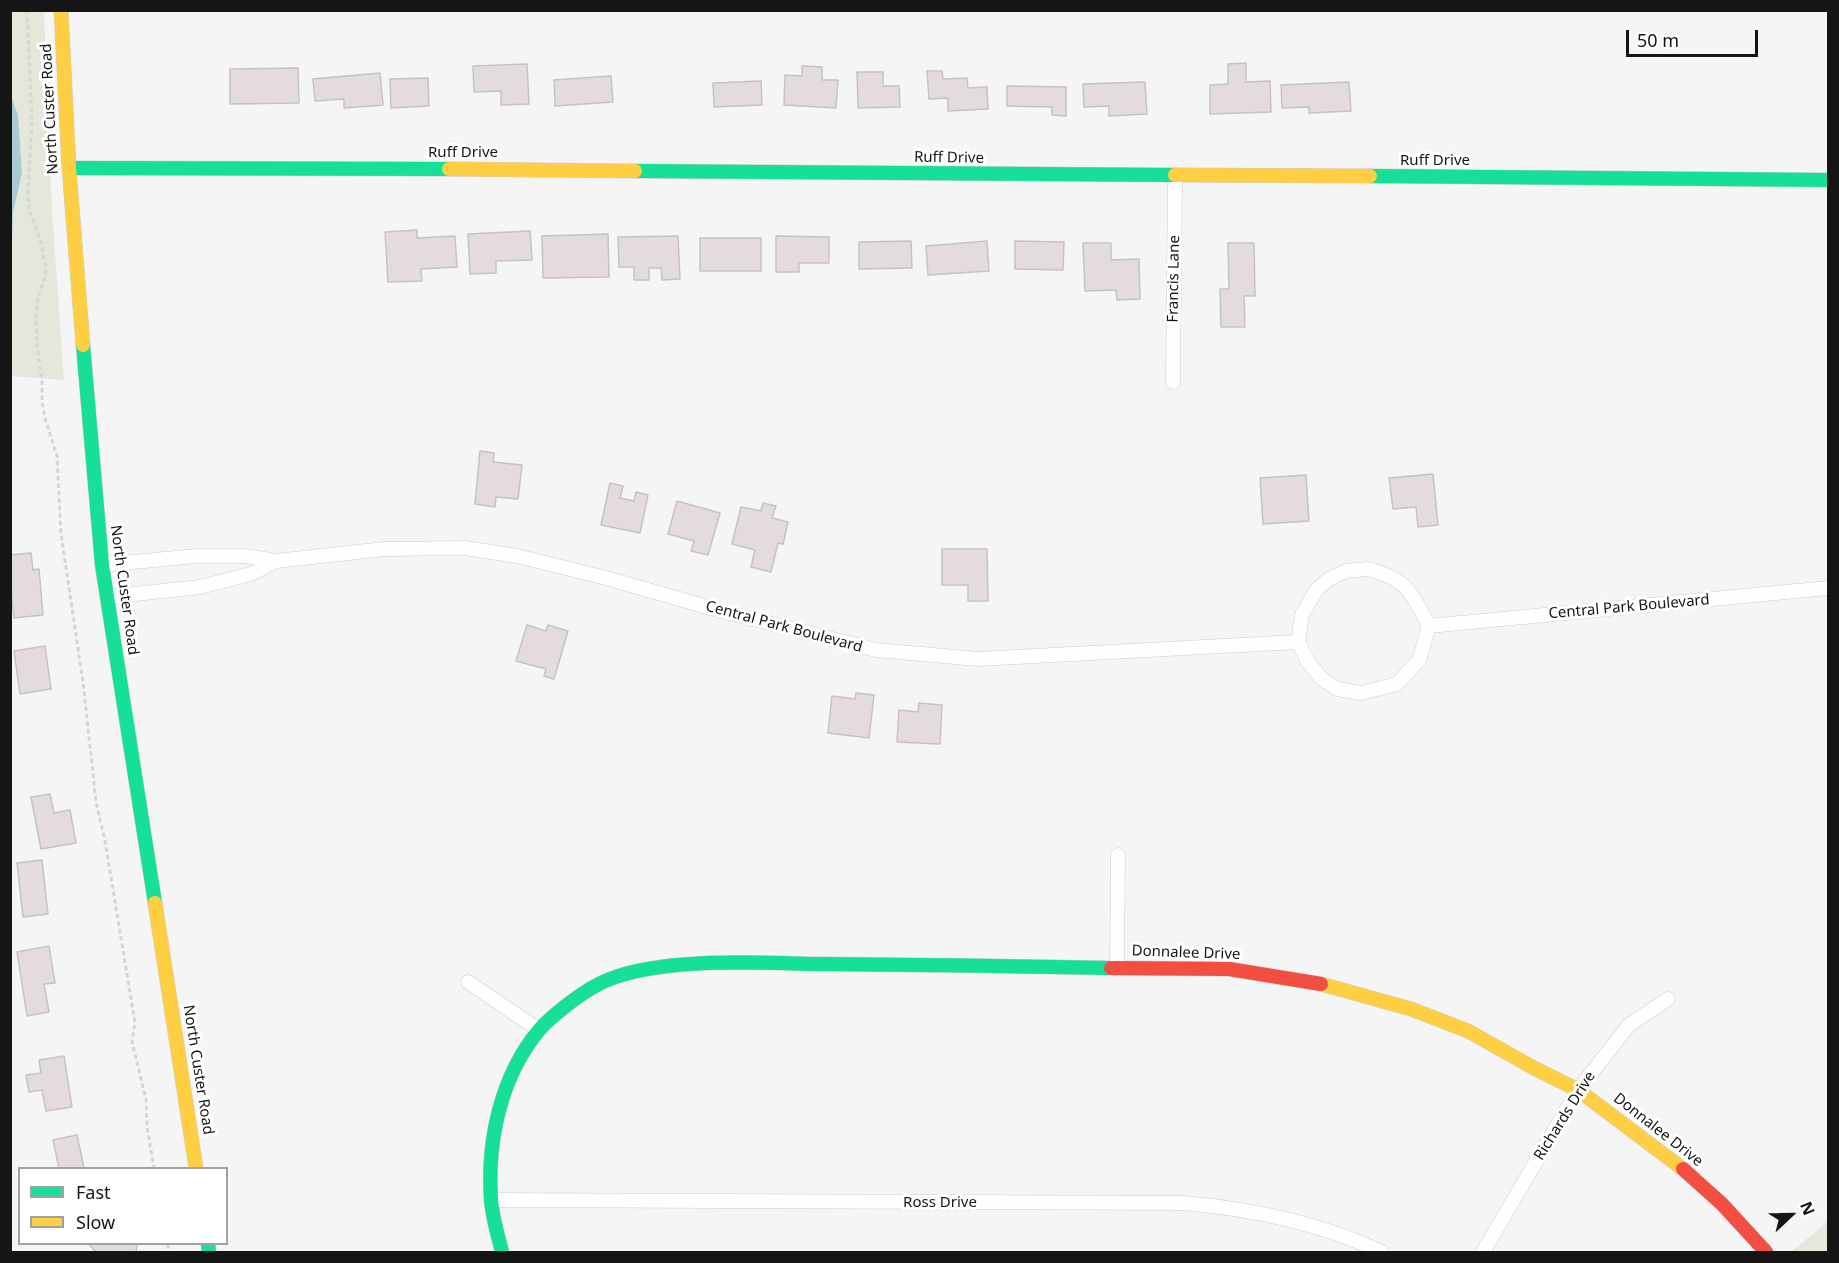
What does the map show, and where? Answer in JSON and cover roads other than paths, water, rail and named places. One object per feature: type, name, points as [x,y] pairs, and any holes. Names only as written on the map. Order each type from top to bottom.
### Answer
[{"type":"street","name":"North Custer Road","points":[[62,10],[69,168],[102,566],[196,1167]]},
{"type":"street","name":"Ruff Drive","points":[[69,168],[1828,180]]},
{"type":"street","name":"Francis Lane","points":[[1173,382],[1175,176]]},
{"type":"street","name":"Central Park Boulevard","points":[[102,566],[196,556],[246,556],[276,561],[384,549],[465,548],[517,556],[606,578],[725,612],[876,650],[978,659],[1298,642]]},
{"type":"street","name":"Central Park Boulevard","points":[[107,597],[200,587],[250,574],[276,561]]},
{"type":"street","points":[[1368,569],[1398,580],[1411,592],[1429,626],[1419,660],[1397,684],[1361,693],[1337,689],[1322,679],[1308,662],[1298,642],[1302,615],[1316,590],[1329,579],[1346,571],[1368,569]]},
{"type":"street","name":"Central Park Boulevard","points":[[1429,626],[1828,588]]},
{"type":"street","points":[[1117,967],[1118,855]]},
{"type":"street","name":"Donnalee Drive","points":[[502,1252],[491,1200],[495,1130],[502,1095],[539,1030],[572,1000],[618,976],[691,964],[762,963],[1229,969],[1335,987],[1411,1009],[1468,1030],[1578,1090],[1684,1170],[1722,1204],[1763,1251]]},
{"type":"street","points":[[468,982],[539,1030]]},
{"type":"street","name":"Richards Drive","points":[[1483,1252],[1578,1090],[1629,1025],[1668,999]]},
{"type":"street","name":"Ross Drive","points":[[491,1200],[1184,1203],[1230,1207],[1314,1226],[1382,1252]]},
{"type":"water","points":[[11,96],[18,115],[22,173],[13,213],[11,267]]}]
